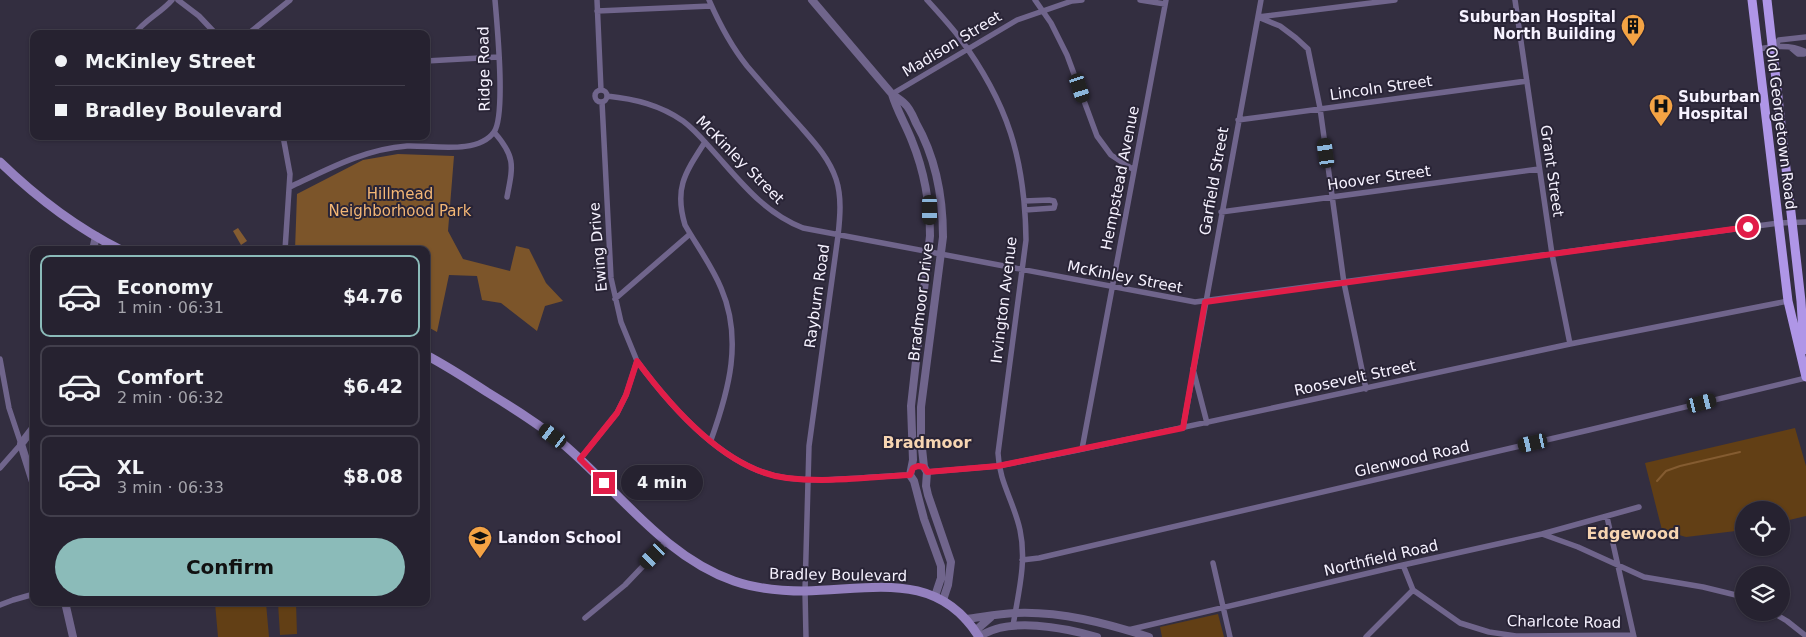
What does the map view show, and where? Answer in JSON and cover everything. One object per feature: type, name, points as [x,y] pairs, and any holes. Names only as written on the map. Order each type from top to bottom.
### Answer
[{"type":"main road","name":"Old Georgetown Road","points":[[1752,0],[1788,300],[1806,376]]},
{"type":"main road","name":"Old Georgetown Road","points":[[1767,0],[1792,222],[1804,301],[1806,376]]},
{"type":"main road","points":[[0,162],[43,199],[96,236],[114,246]]},
{"type":"main road","name":"Bradley Boulevard","points":[[430,357],[527,417],[557,439],[666,542],[697,564],[736,582],[766,588],[805,591],[893,587],[914,590],[939,598],[965,619],[978,635]]},
{"type":"street","points":[[138,30],[172,0]]},
{"type":"street","points":[[178,0],[199,16],[212,30]]},
{"type":"street","points":[[253,30],[290,0]]},
{"type":"street","name":"Ridge Road","points":[[290,187],[366,154],[406,146],[469,146],[483,141],[494,132],[500,109],[495,0]]},
{"type":"street","points":[[597,0],[601,90]]},
{"type":"street","name":"Bradmoor Drive","points":[[812,0],[892,94],[906,104],[923,135],[936,170],[943,209],[943,237],[921,407],[921,439],[926,486],[951,562],[948,586],[939,598]]},
{"type":"street","name":"Irvington Avenue","points":[[927,0],[958,36],[991,85],[1009,124],[1020,164],[1026,240],[998,453],[998,466],[1020,528],[1022,543],[1022,560],[1013,626]]},
{"type":"street","points":[[1035,0],[1043,10],[1068,55],[1097,136],[1112,155],[1134,170]]},
{"type":"street","name":"Madison Street","points":[[892,94],[1017,20],[1072,1],[1082,0]]},
{"type":"street","points":[[1140,0],[1166,2]]},
{"type":"street","name":"Garfield Street","points":[[1183,428],[1192,367],[1261,0]]},
{"type":"street","points":[[1258,17],[1395,0]]},
{"type":"street","name":"Grant Street","points":[[1515,0],[1552,254],[1570,344]]},
{"type":"street","name":"Hempstead Avenue","points":[[1082,450],[1166,2]]},
{"type":"street","points":[[597,11],[710,3]]},
{"type":"street","name":"Rayburn Road","points":[[710,3],[727,36],[746,64],[817,146],[829,163],[836,179],[839,195],[840,216],[838,236],[809,446],[805,591],[806,637]]},
{"type":"street","points":[[1258,17],[1280,26],[1308,49],[1320,108],[1344,283],[1366,389]]},
{"type":"street","points":[[1773,46],[1779,40],[1806,37]]},
{"type":"street","points":[[1758,49],[1773,46],[1791,48],[1798,54],[1806,52]]},
{"type":"street","points":[[430,61],[498,57]]},
{"type":"street","name":"Lincoln Street","points":[[1238,120],[1527,81]]},
{"type":"street","points":[[601,90],[605,91],[607,96],[605,101],[602,102],[597,101],[595,97],[596,92],[601,90]]},
{"type":"street","name":"Bradmoor Drive","points":[[892,94],[924,173],[930,210],[928,252],[911,406],[912,475],[924,519],[941,566],[939,598]]},
{"type":"street","name":"McKinley Street","points":[[607,96],[630,98],[661,108],[685,122],[759,202],[787,222],[803,228],[1195,302],[1779,223],[1806,222]]},
{"type":"street","name":"Ewing Drive","points":[[602,102],[610,264],[621,322],[637,361]]},
{"type":"street","points":[[494,132],[506,145],[511,161],[512,170],[507,197]]},
{"type":"street","points":[[283,140],[288,163],[290,187],[285,246]]},
{"type":"street","points":[[705,142],[684,176],[681,193],[682,214],[690,234],[721,287],[729,308],[732,331],[733,353],[731,374],[711,440]]},
{"type":"street","name":"Hoover Street","points":[[1221,212],[1539,169]]},
{"type":"street","points":[[1024,201],[1049,200],[1054,201],[1055,204],[1054,208],[1025,210]]},
{"type":"street","points":[[616,300],[690,234]]},
{"type":"street","points":[[95,246],[96,236]]},
{"type":"street","name":"Roosevelt Street","points":[[925,472],[998,466],[1082,450],[1570,344],[1788,300]]},
{"type":"street","points":[[0,359],[9,408],[30,472]]},
{"type":"street","points":[[637,361],[658,389],[678,411],[736,459],[756,470],[787,478],[912,475],[922,482],[925,472],[918,466],[912,475]]},
{"type":"street","points":[[580,459],[617,413],[626,395],[637,361]]},
{"type":"street","name":"Garfield Street","points":[[1192,367],[1207,423]]},
{"type":"street","name":"Glenwood Road","points":[[1022,560],[1039,558],[1589,430],[1806,376]]},
{"type":"street","points":[[0,468],[30,433]]},
{"type":"street","name":"Northfield Road","points":[[1127,634],[1223,607],[1542,534],[1639,507]]},
{"type":"street","points":[[1607,517],[1634,636]]},
{"type":"street","points":[[1542,534],[1578,547],[1644,577],[1703,587],[1735,596]]},
{"type":"street","points":[[585,618],[625,585],[666,542]]},
{"type":"street","points":[[1213,563],[1230,637]]},
{"type":"street","points":[[1366,637],[1413,590],[1402,565]]},
{"type":"street","name":"Charlcote Road","points":[[1413,590],[1460,623],[1488,632],[1516,636],[1634,636]]},
{"type":"street","points":[[0,605],[30,595]]},
{"type":"street","points":[[67,606],[73,637]]},
{"type":"street","points":[[965,619],[1015,613],[1056,615],[1127,634],[1148,637]]},
{"type":"street","points":[[978,635],[993,616]]},
{"type":"street","points":[[1787,621],[1806,636]]},
{"type":"street","points":[[978,635],[996,628],[1013,626],[1052,628],[1097,637]]},
{"type":"shaded area","points":[[238,228],[247,241],[241,245],[233,231]]},
{"type":"shaded area","points":[[1795,428],[1806,466],[1806,516],[1790,520],[1790,501],[1735,501],[1735,531],[1686,537],[1662,530],[1645,463]]},
{"type":"shaded area","points":[[215,606],[266,606],[269,637],[218,637]]},
{"type":"shaded area","points":[[278,606],[296,606],[297,634],[280,635]]},
{"type":"shaded area","points":[[1218,614],[1224,637],[1162,637],[1160,627]]},
{"type":"green space","name":"Hillmead Neighborhood Park","points":[[398,154],[454,156],[448,231],[463,259],[510,271],[516,246],[529,249],[546,283],[563,301],[545,306],[537,331],[501,303],[482,300],[477,276],[449,275],[437,332],[430,328],[430,246],[295,246],[297,194],[363,160]]},
{"type":"waterway","points":[[1657,481],[1666,471],[1680,466],[1740,452]]},
{"type":"place","name":"Suburban Hospital North Building","points":[[1633,47]]},
{"type":"place","name":"Suburban Hospital","points":[[1661,127]]},
{"type":"place","name":"Landon School","points":[[480,559]]},
{"type":"district","name":"Bradmoor","points":[[927,442]]},
{"type":"district","name":"Edgewood","points":[[1633,533]]},
{"type":"route","points":[[604,483],[580,459],[617,413],[626,395],[637,361],[658,389],[693,426],[736,459],[756,470],[787,478],[826,479],[910,475],[915,466],[924,467],[927,472],[998,466],[1183,428],[1182,422],[1205,302],[1748,227]]}]
